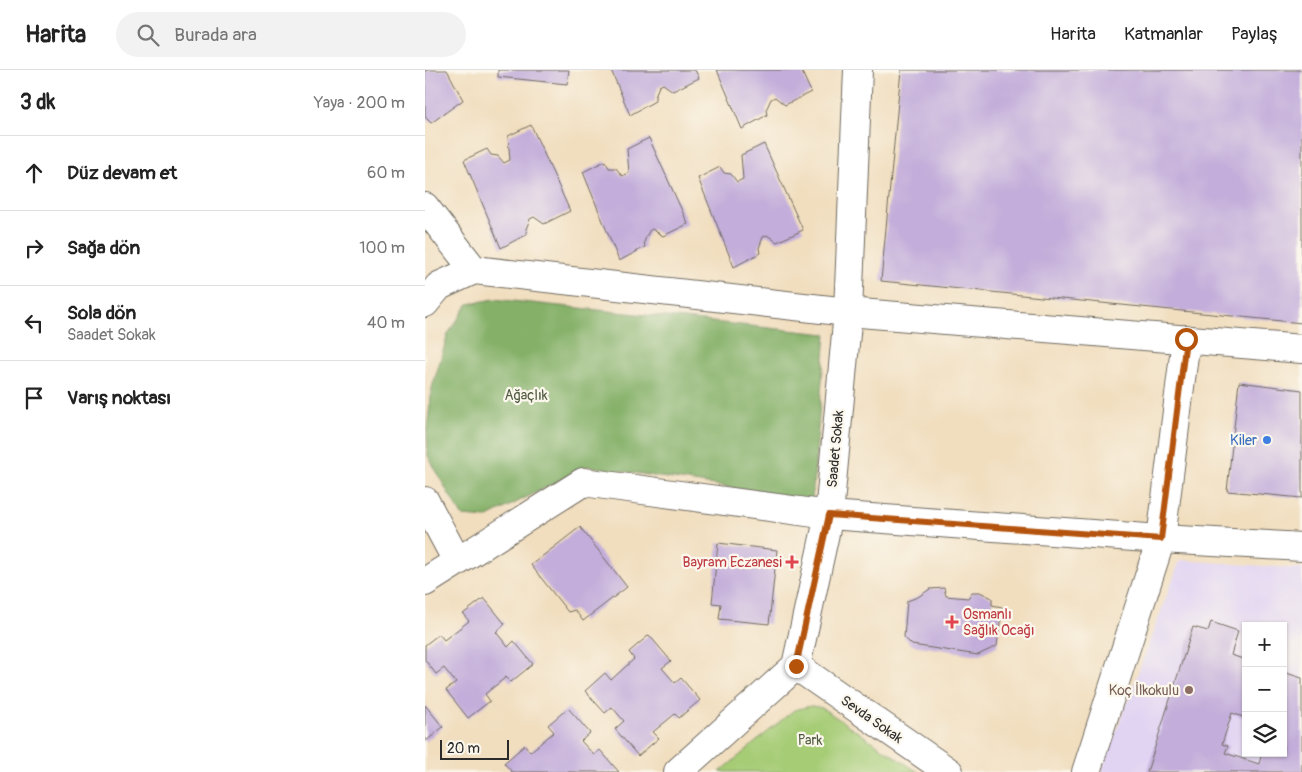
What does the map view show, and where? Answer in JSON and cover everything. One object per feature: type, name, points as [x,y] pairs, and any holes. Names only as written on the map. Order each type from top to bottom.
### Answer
[{"type":"street","name":"Saadet Sokak","points":[[796,666],[829,515],[848,312],[858,70]]},
{"type":"street","points":[[425,207],[474,270]]},
{"type":"street","points":[[425,303],[439,286],[474,270],[848,312],[1302,349]]},
{"type":"street","points":[[1086,772],[1161,539],[1186,339]]},
{"type":"street","points":[[425,582],[583,482],[829,515],[1161,539],[1302,547]]},
{"type":"street","points":[[425,501],[457,561]]},
{"type":"street","points":[[678,772],[796,666]]},
{"type":"street","name":"Sevda Sokak","points":[[796,666],[949,772]]},
{"type":"shaded area","name":"Koç İlkokulu","points":[[1180,560],[1302,569],[1302,772],[1101,772]]},
{"type":"green space","name":"Ağaçlık","points":[[494,299],[826,334],[812,500],[588,466],[486,518],[462,516],[428,456],[427,429],[432,388],[448,334],[468,304]]},
{"type":"green space","name":"Park","points":[[811,706],[822,708],[918,772],[720,772],[794,710]]},
{"type":"building","points":[[425,70],[447,70],[463,100],[431,123],[425,117]]},
{"type":"building","points":[[498,70],[569,70],[567,84],[498,77]]},
{"type":"building","points":[[611,70],[695,70],[699,78],[673,91],[663,84],[659,86],[655,101],[630,115]]},
{"type":"building","points":[[717,70],[801,70],[811,92],[785,105],[775,97],[771,99],[766,110],[767,115],[742,129]]},
{"type":"building","points":[[901,70],[1302,70],[1302,323],[881,281]]},
{"type":"building","points":[[531,125],[570,211],[544,224],[534,217],[530,219],[526,229],[527,234],[501,248],[464,160],[487,149],[491,155],[498,156],[504,163],[510,160],[508,136]]},
{"type":"building","points":[[649,138],[688,224],[663,236],[652,229],[649,231],[644,242],[645,247],[619,261],[583,172],[605,161],[609,168],[616,168],[622,176],[629,173],[627,149]]},
{"type":"building","points":[[764,144],[803,230],[777,242],[767,235],[763,237],[759,248],[760,253],[734,267],[698,178],[720,167],[724,173],[731,174],[737,182],[743,179],[741,155]]},
{"type":"building","name":"Kiler","points":[[1239,382],[1302,390],[1302,498],[1227,491]]},
{"type":"building","points":[[580,527],[627,587],[583,621],[575,610],[568,612],[531,565]]},
{"type":"building","points":[[718,543],[777,550],[769,624],[719,619],[721,604],[712,603]]},
{"type":"building","name":"Osmanlı Sağlık Ocağı","points":[[944,588],[946,596],[968,598],[972,592],[980,592],[992,598],[992,605],[1002,607],[997,646],[978,655],[912,645],[904,637],[907,601],[918,597],[930,589]]},
{"type":"building","points":[[484,598],[505,624],[496,632],[508,647],[514,641],[533,664],[511,682],[506,677],[485,694],[490,701],[468,718],[446,690],[456,683],[444,668],[436,674],[425,660],[425,645],[439,634],[444,640],[469,621],[463,614]]},
{"type":"building","points":[[1211,622],[1238,631],[1231,655],[1242,659],[1242,717],[1232,713],[1222,744],[1228,746],[1225,753],[1259,764],[1261,757],[1287,757],[1287,673],[1302,678],[1302,772],[1147,772],[1193,627],[1208,631]]},
{"type":"building","points":[[649,635],[671,661],[662,668],[675,683],[681,678],[700,700],[679,718],[675,714],[653,732],[659,738],[638,756],[615,729],[624,721],[612,707],[605,713],[585,691],[605,673],[611,680],[634,659],[629,652]]},
{"type":"building","points":[[425,705],[443,727],[425,742]]},
{"type":"building","points":[[568,708],[590,733],[581,741],[594,755],[600,750],[619,772],[512,772],[504,763],[525,745],[530,752],[554,732],[548,725]]},
{"type":"place","name":"Kiler","points":[[1267,440]]},
{"type":"place","name":"Bayram Eczanesi","points":[[792,562]]},
{"type":"place","name":"Osmanlı Sağlık Ocağı","points":[[952,622]]},
{"type":"place","name":"Koç İlkokulu","points":[[1189,690]]},
{"type":"route","points":[[796,666],[829,515],[1161,539],[1186,339]]}]
